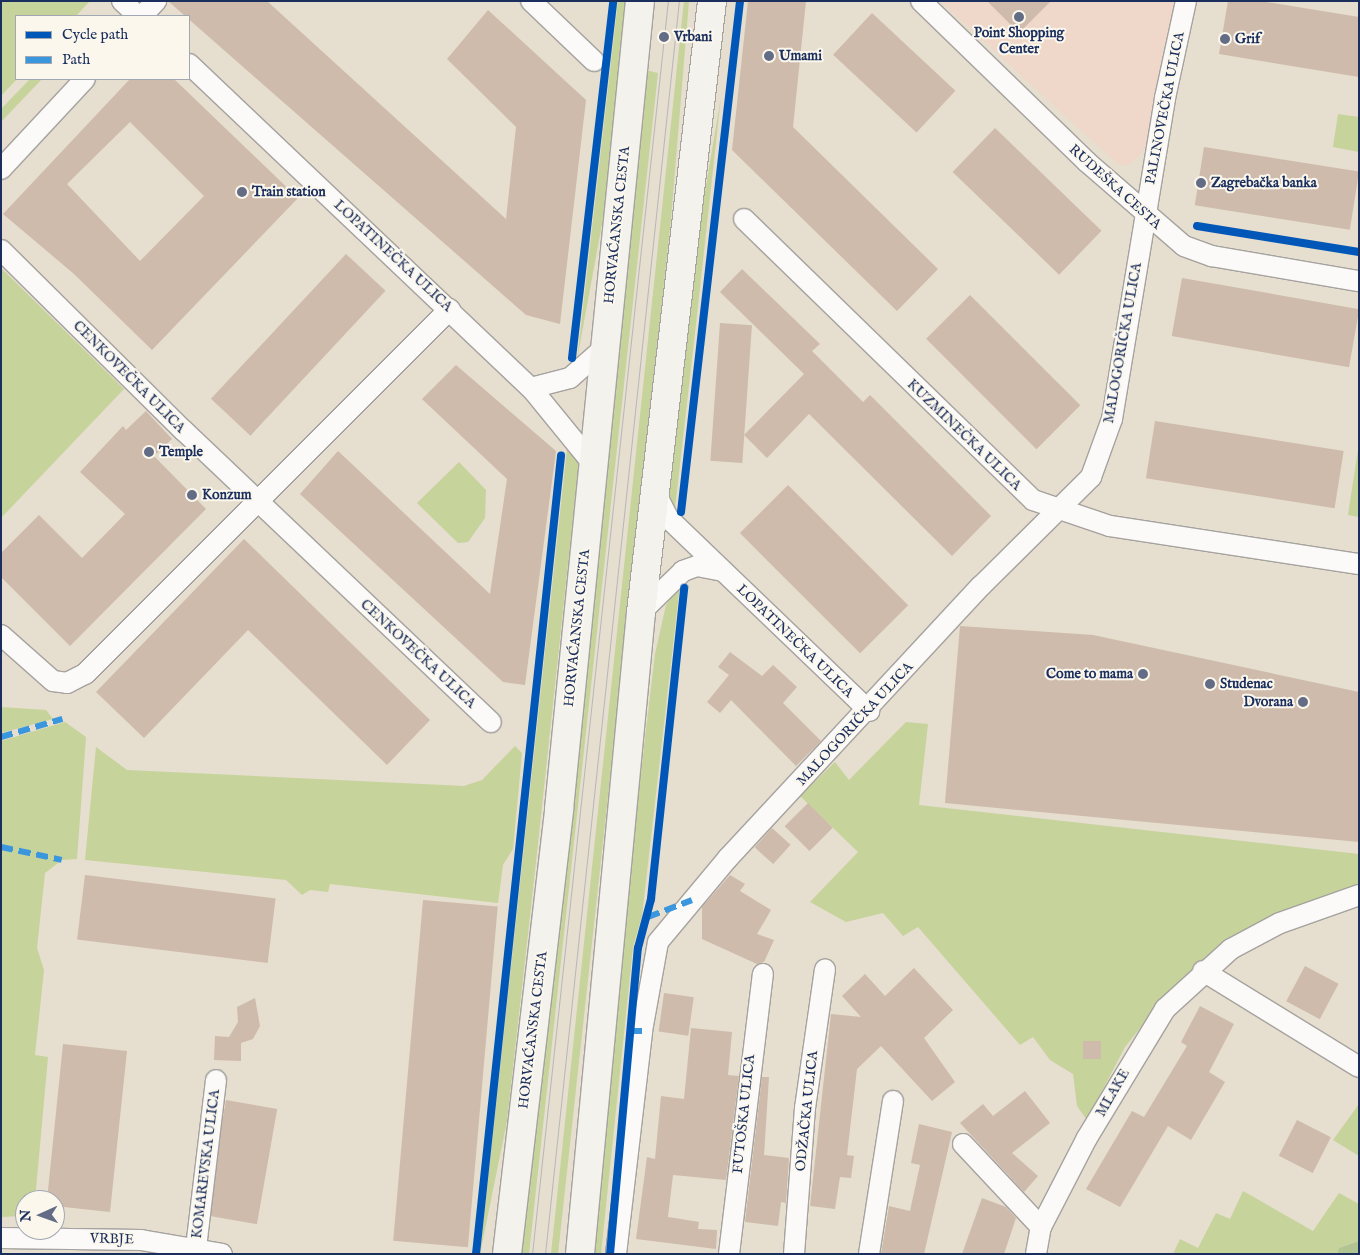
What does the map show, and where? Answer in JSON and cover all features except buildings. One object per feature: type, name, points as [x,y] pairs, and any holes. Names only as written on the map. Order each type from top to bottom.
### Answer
[{"type":"street","points":[[122,1],[137,15]]},
{"type":"street","points":[[143,15],[156,1]]},
{"type":"street","points":[[531,1],[594,61]]},
{"type":"street","name":"HORVAĆANSKA CESTA","points":[[507,1254],[593,464],[640,1]]},
{"type":"street","points":[[580,1254],[641,612],[712,1]]},
{"type":"street","name":"RUDEŠKA CESTA","points":[[921,1],[1145,215],[1184,246],[1212,256],[1359,281]]},
{"type":"street","name":"PALINOVEČKA ULICA","points":[[1145,215],[1186,1]]},
{"type":"street","name":"LOPATINEČKA ULICA","points":[[190,65],[450,309],[531,388],[593,464]]},
{"type":"street","points":[[1,169],[84,80]]},
{"type":"street","name":"MALOGORIČKA ULICA","points":[[616,1254],[642,1031],[658,942],[728,858],[869,711],[981,586],[1059,512],[1091,477],[1112,419],[1145,215]]},
{"type":"street","name":"KUZMINEČKA ULICA","points":[[744,219],[1021,492],[1059,512],[1110,526],[1359,564]]},
{"type":"street","name":"CENKOVEČKA ULICA","points":[[1,250],[258,503],[491,722]]},
{"type":"street","points":[[1,635],[53,681],[76,681],[93,668],[450,309]]},
{"type":"street","points":[[531,388],[570,378],[604,348]]},
{"type":"street","name":"LOPATINEČKA ULICA","points":[[654,491],[668,518],[869,711]]},
{"type":"street","points":[[641,612],[683,571],[696,566],[722,571]]},
{"type":"street","name":"MLAKE","points":[[1036,1254],[1042,1227],[1150,1029],[1203,971],[1231,949],[1280,923],[1359,895]]},
{"type":"street","name":"ODŽAČKA ULICA","points":[[794,1254],[805,1108],[825,969]]},
{"type":"street","points":[[1203,971],[1359,1067]]},
{"type":"street","name":"FUTOŠKA ULICA","points":[[729,1254],[763,974]]},
{"type":"street","name":"KOMAREVSKA ULICA","points":[[196,1248],[216,1080]]},
{"type":"street","points":[[869,1254],[892,1101]]},
{"type":"street","points":[[964,1144],[1042,1227]]},
{"type":"street","points":[[494,1254],[511,1217]]},
{"type":"street","name":"VRBJE","points":[[1,1238],[141,1240],[222,1254]]},
{"type":"shaded area","points":[[940,1],[1181,1],[1147,144],[1138,157],[1128,165],[1119,165]]},
{"type":"green space","points":[[1,1],[90,1],[77,15],[15,15],[16,80],[1,96]]},
{"type":"green space","points":[[618,1],[626,1],[606,202],[577,360]]},
{"type":"green space","points":[[684,1],[689,1],[671,219],[558,1254],[551,1254]]},
{"type":"green space","points":[[645,70],[658,73],[529,1254],[519,1254]]},
{"type":"green space","points":[[29,80],[41,80],[1,122],[1,109]]},
{"type":"green space","points":[[721,97],[675,508],[667,489],[695,251]]},
{"type":"green space","points":[[1338,114],[1359,117],[1359,152],[1333,147]]},
{"type":"green space","points":[[1,268],[124,389],[1,518]]},
{"type":"green space","points":[[568,439],[579,459],[536,862],[507,1121],[480,1254]]},
{"type":"green space","points":[[1359,450],[1359,517],[1348,515]]},
{"type":"green space","points":[[459,462],[486,490],[485,518],[468,542],[458,543],[417,503]]},
{"type":"green space","points":[[680,584],[642,916],[633,947],[601,1254],[584,1254],[655,654],[666,605]]},
{"type":"green space","points":[[1,707],[46,710],[53,719],[1,733]]},
{"type":"green space","points":[[65,722],[86,737],[77,859],[62,860],[45,873],[37,948],[44,970],[35,1055],[48,1057],[36,1190],[15,1190],[15,1216],[1,1217],[1,741]]},
{"type":"green space","points":[[906,722],[928,724],[919,805],[1359,854],[1359,891],[1220,950],[1173,987],[1125,1047],[1087,1120],[1077,1106],[1073,1074],[1050,1060],[1033,1037],[1020,1045],[918,927],[903,936],[883,913],[846,922],[810,902],[858,852],[800,796],[835,762],[849,780]]},
{"type":"green space","points":[[515,746],[522,753],[513,849],[503,865],[498,903],[330,884],[328,892],[310,890],[302,895],[286,880],[85,860],[96,747],[127,770],[464,786],[482,780]]},
{"type":"green space","points":[[1359,1104],[1359,1156],[1333,1140]]},
{"type":"green space","points":[[1243,1191],[1313,1231],[1339,1193],[1359,1204],[1359,1241],[1339,1248],[1337,1254],[1173,1254],[1180,1239],[1198,1248],[1216,1213],[1230,1219]]},
{"type":"green space","points":[[1359,1241],[1359,1254],[1337,1254],[1339,1248]]},
{"type":"tram line","points":[[532,1254],[668,1]]},
{"type":"tram line","points":[[545,1254],[679,1]]},
{"type":"marked path","points":[[1,737],[62,719]]},
{"type":"marked path","points":[[1,847],[62,860]]},
{"type":"marked path","points":[[648,917],[692,900]]},
{"type":"marked path","points":[[630,1031],[642,1031]]},
{"type":"cycle path","points":[[572,358],[613,1]]},
{"type":"cycle path","points":[[681,512],[740,1]]},
{"type":"cycle path","points":[[1197,226],[1359,252]]},
{"type":"cycle path","points":[[476,1254],[561,456]]},
{"type":"cycle path","points":[[610,1254],[638,948],[651,899],[684,588]]},
{"type":"place","name":"Point Shopping Center","points":[[1019,17]]},
{"type":"place","name":"Vrbani","points":[[664,37]]},
{"type":"place","name":"Grif","points":[[1225,39]]},
{"type":"place","name":"Umami","points":[[769,56]]},
{"type":"place","name":"Zagrebačka banka","points":[[1201,183]]},
{"type":"place","name":"Train station","points":[[242,192]]},
{"type":"place","name":"Temple","points":[[149,452]]},
{"type":"place","name":"Konzum","points":[[192,495]]},
{"type":"place","name":"Come to mama","points":[[1143,674]]},
{"type":"place","name":"Studenac","points":[[1210,684]]},
{"type":"place","name":"Dvorana","points":[[1303,702]]}]
